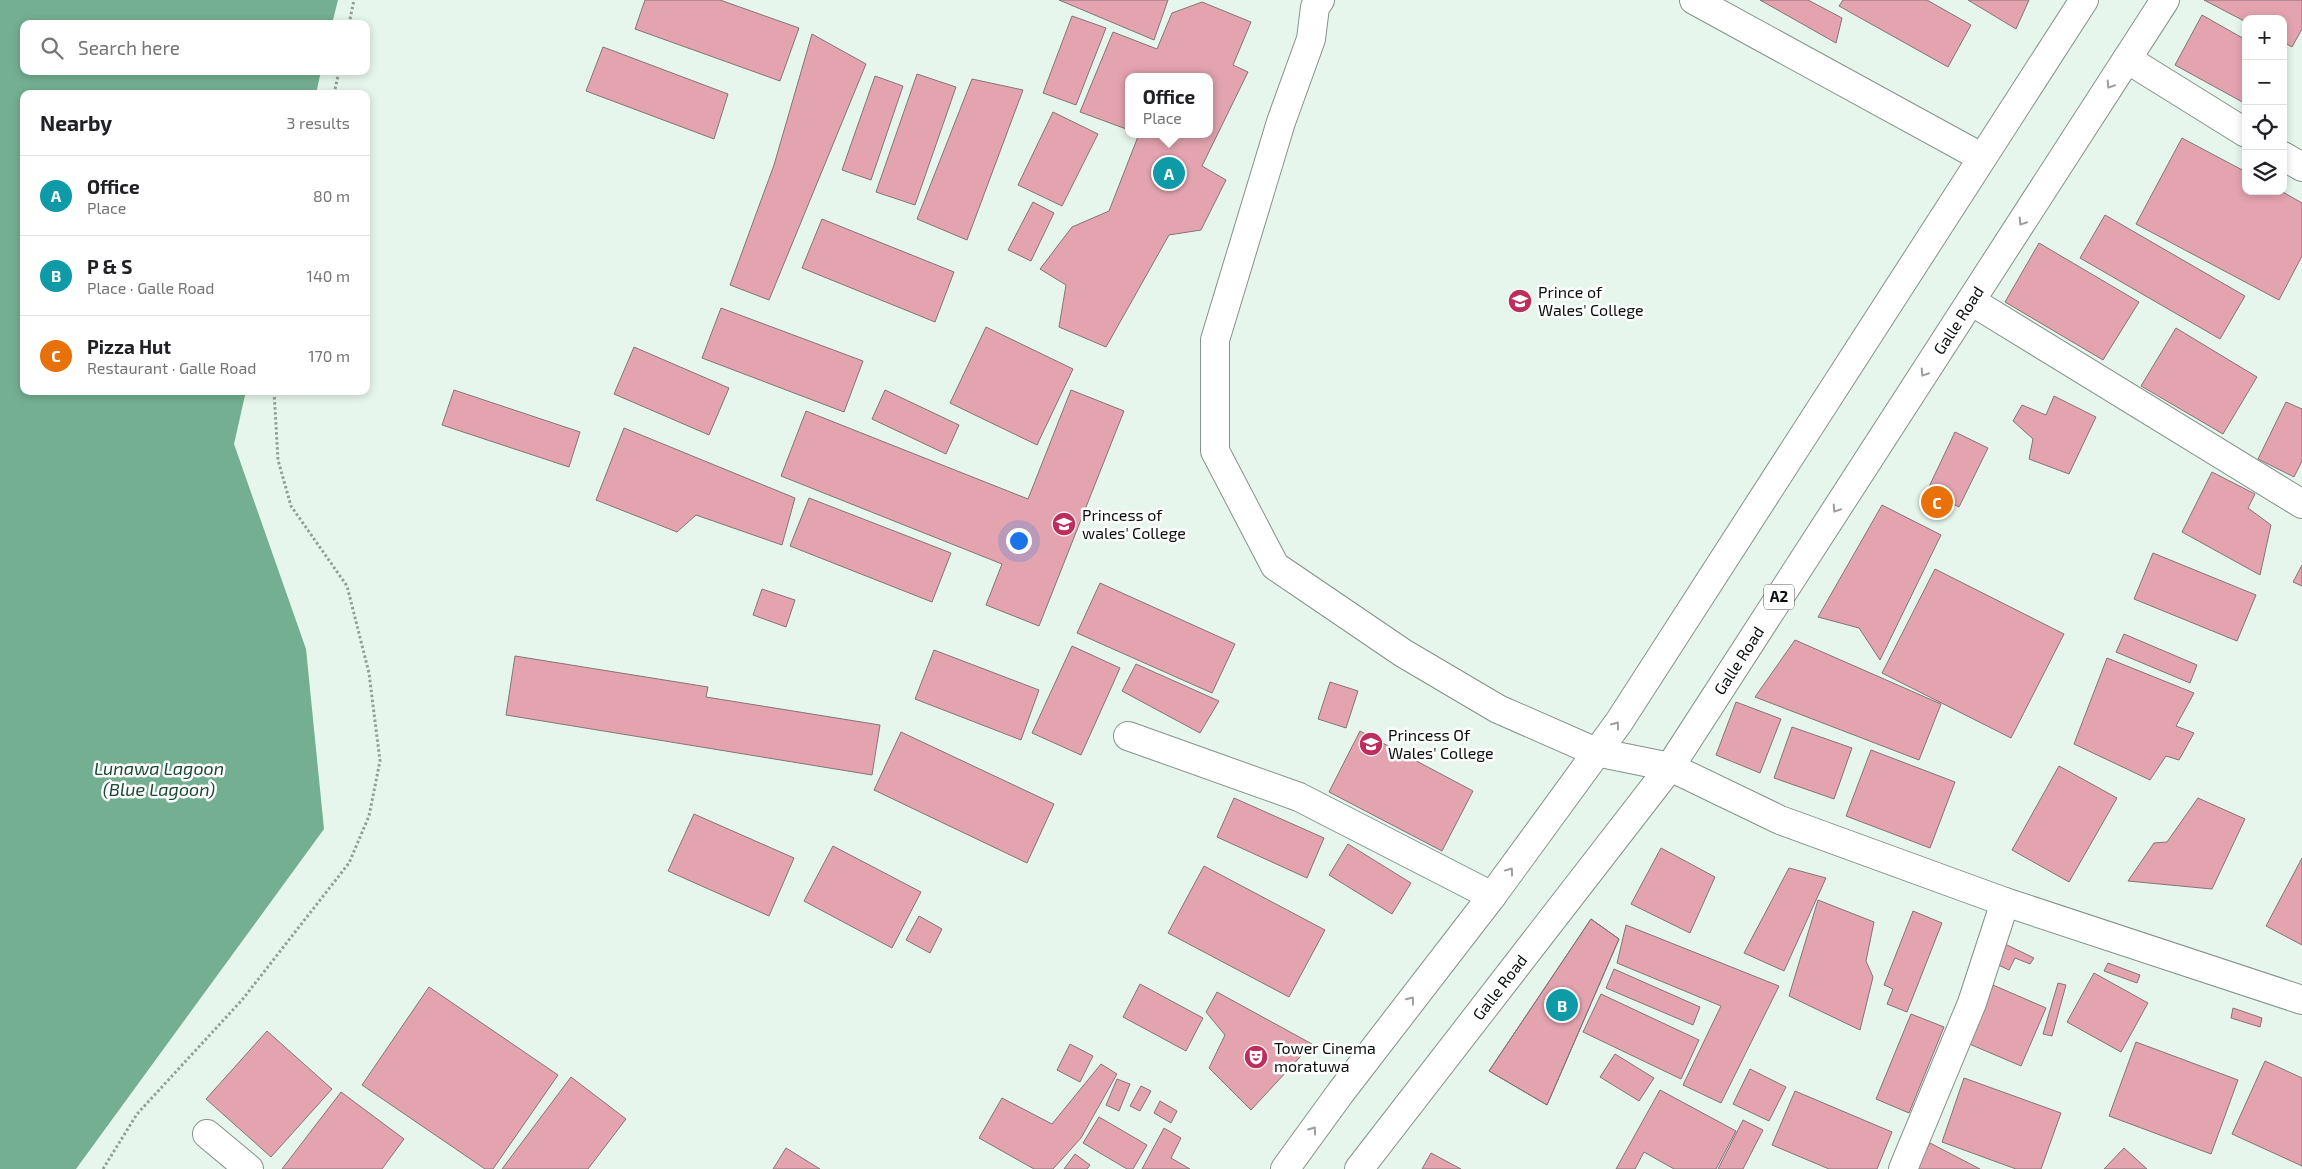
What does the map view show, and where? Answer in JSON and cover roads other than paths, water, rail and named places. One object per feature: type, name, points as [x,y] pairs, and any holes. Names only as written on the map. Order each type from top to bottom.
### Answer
[{"type":"main road","points":[[1320,0],[1315,7],[1310,39],[1280,122],[1215,340],[1215,452],[1274,566],[1403,653],[1490,705],[1596,752],[1670,767],[1780,820],[2005,902],[2302,1000]]},
{"type":"main road","points":[[1694,0],[1981,157]]},
{"type":"main road","points":[[1285,1169],[1340,1092],[1492,896],[1619,722],[1981,157],[2084,0]]},
{"type":"main road","name":"Galle Road","points":[[1359,1169],[1670,767],[2165,0]]},
{"type":"main road","points":[[2127,60],[2242,131]]},
{"type":"main road","points":[[2287,158],[2302,167]]},
{"type":"main road","points":[[1971,301],[2302,504]]},
{"type":"main road","points":[[1128,736],[1299,797],[1492,896]]},
{"type":"main road","points":[[1903,1169],[1972,1003],[2005,902]]},
{"type":"main road","points":[[207,1134],[249,1169]]},
{"type":"water","name":"Lunawa Lagoon (Blue Lagoon)","points":[[0,0],[338,0],[333,20],[20,20],[20,75],[320,75],[317,90],[20,90],[20,395],[245,395],[234,444],[306,649],[324,829],[76,1169],[0,1169]]},
{"type":"place","name":"Office","points":[[1169,173]]},
{"type":"place","name":"Prince of Wales' College","points":[[1520,301]]},
{"type":"place","name":"Pizza Hut","points":[[1937,502]]},
{"type":"place","name":"Princess of wales' College","points":[[1064,524]]},
{"type":"place","name":"Princess Of Wales' College","points":[[1371,744]]},
{"type":"place","name":"P & S","points":[[1562,1005]]},
{"type":"place","name":"Tower Cinema moratuwa","points":[[1256,1057]]}]
